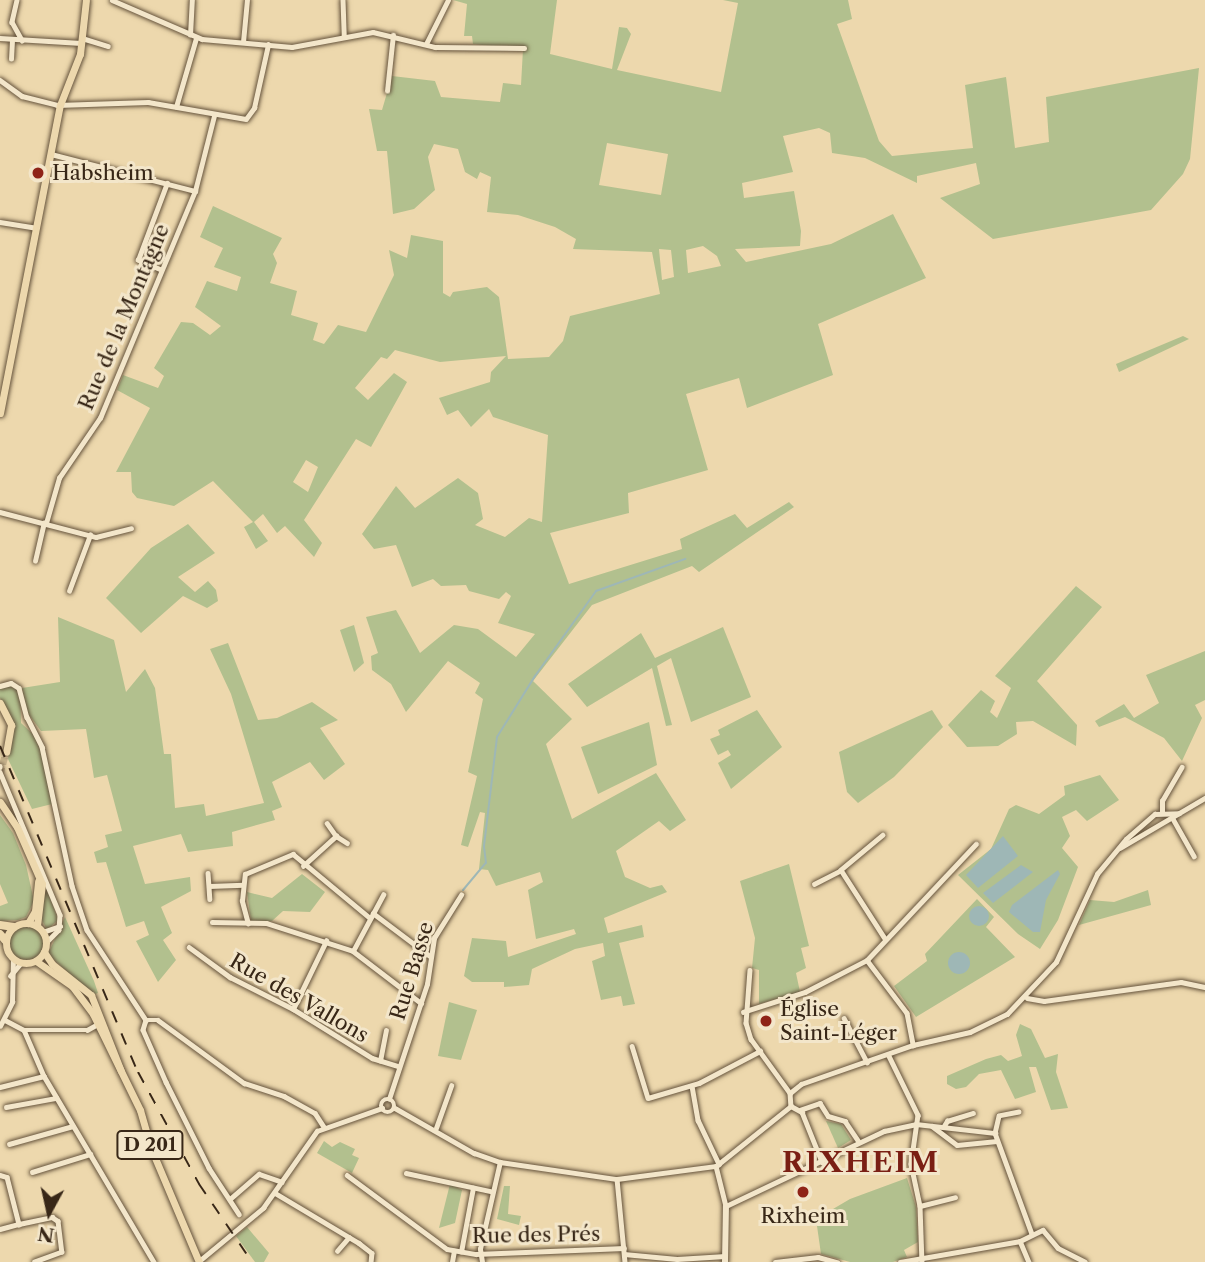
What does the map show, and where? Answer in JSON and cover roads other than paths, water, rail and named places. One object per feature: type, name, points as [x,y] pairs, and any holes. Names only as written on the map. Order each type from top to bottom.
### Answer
[{"type":"highway","points":[[0,925],[13,927]]},
{"type":"main road","points":[[0,414],[4,371],[37,229],[60,105],[82,41],[86,0]]},
{"type":"main road","points":[[0,703],[11,725],[6,752]]},
{"type":"main road","points":[[0,802],[17,827],[43,892],[40,929],[46,943],[44,952],[36,961],[21,963],[13,959],[3,937],[13,927],[27,923],[40,929]]},
{"type":"main road","points":[[27,923],[36,904],[36,874]]},
{"type":"main road","name":"D 201","points":[[44,952],[90,995],[116,1051],[122,1076]]},
{"type":"main road","name":"D 201","points":[[36,961],[72,986],[98,1024],[141,1110],[150,1146],[181,1214],[198,1262]]},
{"type":"main road","points":[[725,1259],[726,1206]]},
{"type":"street","points":[[17,0],[12,22],[22,40]]},
{"type":"street","points":[[114,0],[196,38],[292,47],[366,32],[393,35],[426,44],[524,48]]},
{"type":"street","points":[[190,35],[192,0]]},
{"type":"street","points":[[243,41],[247,0]]},
{"type":"street","points":[[343,0],[344,36]]},
{"type":"street","points":[[426,44],[448,0]]},
{"type":"street","points":[[387,91],[393,35]]},
{"type":"street","points":[[0,38],[12,41],[82,41],[108,46]]},
{"type":"street","points":[[176,107],[196,38]]},
{"type":"street","points":[[10,59],[12,41]]},
{"type":"street","points":[[0,80],[22,96],[60,105],[148,103],[234,120],[252,115],[268,45]]},
{"type":"street","name":"Rue de la Montagne","points":[[35,561],[59,478],[100,418],[195,191],[214,116]]},
{"type":"street","points":[[51,154],[195,191]]},
{"type":"street","points":[[161,270],[138,260],[167,183]]},
{"type":"street","points":[[0,222],[37,229]]},
{"type":"street","points":[[0,512],[90,535],[110,537],[131,528]]},
{"type":"street","points":[[69,591],[90,535]]},
{"type":"street","points":[[0,686],[11,683],[19,688],[44,757],[72,886],[85,925],[146,1020],[143,1030],[166,1082],[239,1213]]},
{"type":"street","points":[[1182,767],[1163,801],[1165,812],[1172,818],[1194,856]]},
{"type":"street","points":[[0,772],[57,906],[60,926],[46,943]]},
{"type":"street","points":[[1120,848],[1205,798]]},
{"type":"street","points":[[790,1093],[801,1084],[889,1056],[913,1045],[984,1027],[1027,998],[1056,962],[1092,883],[1120,848],[1147,818],[1165,812],[1179,813]]},
{"type":"street","points":[[1147,818],[1153,829]]},
{"type":"street","points":[[327,823],[336,836],[347,843]]},
{"type":"street","points":[[814,884],[841,870],[883,835]]},
{"type":"street","points":[[303,866],[336,836]]},
{"type":"street","points":[[743,1012],[810,990],[867,960],[884,937],[975,844]]},
{"type":"street","points":[[248,924],[243,885],[248,870],[293,854],[303,866],[430,956]]},
{"type":"street","points":[[841,870],[884,937]]},
{"type":"street","points":[[208,873],[209,899]]},
{"type":"street","points":[[209,886],[243,885]]},
{"type":"street","points":[[353,951],[383,895]]},
{"type":"street","name":"Rue Basse","points":[[389,1100],[398,1066],[421,1003],[434,938],[461,895]]},
{"type":"street","points":[[212,922],[266,923],[353,951],[421,1003]]},
{"type":"street","points":[[40,929],[60,926]]},
{"type":"street","points":[[293,1009],[326,941]]},
{"type":"street","name":"Rue des Vallons","points":[[189,947],[230,977],[293,1009],[380,1061],[398,1066]]},
{"type":"street","points":[[0,1026],[12,1002],[10,977],[13,959]]},
{"type":"street","points":[[867,960],[907,1013],[913,1045]]},
{"type":"street","points":[[10,977],[21,963]]},
{"type":"street","points":[[750,970],[743,1012],[760,1051],[790,1093],[791,1106]]},
{"type":"street","points":[[1027,998],[1044,1001],[1181,982],[1205,987]]},
{"type":"street","points":[[844,1018],[867,1062]]},
{"type":"street","points":[[5,1020],[24,1030],[87,1030],[98,1024]]},
{"type":"street","points":[[146,1020],[158,1020],[244,1083],[284,1096],[315,1113],[324,1127]]},
{"type":"street","points":[[24,1030],[56,1098],[154,1262]]},
{"type":"street","points":[[380,1061],[386,1031]]},
{"type":"street","points":[[632,1046],[646,1098],[692,1086],[760,1051]]},
{"type":"street","points":[[889,1056],[917,1111],[912,1178],[920,1206],[922,1259]]},
{"type":"street","points":[[0,1087],[44,1076]]},
{"type":"street","points":[[436,1128],[451,1086]]},
{"type":"street","points":[[692,1086],[698,1120],[718,1165],[726,1206],[859,1142],[916,1124],[995,1133]]},
{"type":"street","points":[[6,1107],[56,1098]]},
{"type":"street","points":[[198,1262],[229,1238],[275,1193],[324,1127],[382,1108],[389,1100],[395,1108],[436,1128],[474,1153],[500,1162],[617,1179],[718,1165],[791,1106]]},
{"type":"street","points":[[800,1110],[820,1102],[828,1116],[845,1121],[859,1142]]},
{"type":"street","points":[[791,1106],[800,1110],[821,1162]]},
{"type":"street","points":[[382,1108],[388,1113],[395,1108]]},
{"type":"street","points":[[1019,1112],[999,1116],[995,1133],[1032,1234]]},
{"type":"street","points":[[944,1126],[947,1121],[974,1113]]},
{"type":"street","points":[[9,1144],[73,1126]]},
{"type":"street","points":[[932,1126],[957,1145],[997,1141]]},
{"type":"street","points":[[32,1172],[90,1153]]},
{"type":"street","points":[[482,1262],[490,1191],[500,1162]]},
{"type":"street","points":[[406,1173],[490,1191]]},
{"type":"street","points":[[230,1199],[259,1174],[282,1182]]},
{"type":"street","points":[[0,1175],[7,1177],[19,1224]]},
{"type":"street","name":"Rue des Prés","points":[[347,1175],[454,1251],[481,1254],[624,1251],[677,1259],[717,1254],[725,1259]]},
{"type":"street","points":[[617,1179],[625,1262]]},
{"type":"street","points":[[461,1252],[473,1188]]},
{"type":"street","points":[[275,1193],[372,1253],[371,1262]]},
{"type":"street","points":[[920,1206],[955,1197]]},
{"type":"street","points":[[0,1229],[56,1218],[64,1245],[54,1260],[35,1262]]},
{"type":"street","points":[[900,1262],[1020,1241],[1032,1234],[1046,1231],[1058,1248],[1085,1262]]},
{"type":"street","points":[[337,1251],[349,1237]]},
{"type":"street","points":[[1020,1241],[1029,1262]]},
{"type":"street","points":[[452,1262],[454,1251]]},
{"type":"street","points":[[952,1252],[954,1262]]},
{"type":"street","points":[[775,1262],[818,1257],[837,1262]]},
{"type":"water","points":[[1003,836],[1018,856],[978,888],[966,875]]},
{"type":"water","points":[[1021,865],[1033,872],[993,903],[983,893]]},
{"type":"water","points":[[1058,870],[1060,874],[1046,900],[1040,932],[1033,932],[1009,912],[1012,905]]},
{"type":"water","points":[[979,906],[986,909],[989,916],[986,923],[979,926],[972,923],[969,916],[972,909]]},
{"type":"water","points":[[959,952],[967,955],[970,963],[967,971],[959,974],[951,971],[948,963],[951,955]]},
{"type":"waterway","points":[[463,890],[486,863],[484,846],[497,737],[535,676],[596,591],[685,559]]},
{"type":"tunnel","points":[[0,774],[6,752]]},
{"type":"railway","points":[[0,746],[138,1072],[199,1184],[252,1262]]},
{"type":"place","name":"Habsheim","points":[[38,173]]},
{"type":"place","name":"Église Saint-Léger","points":[[766,1021]]},
{"type":"place","name":"Rixheim","points":[[803,1192]]},
{"type":"district","name":"RIXHEIM","points":[[861,1162]]}]
